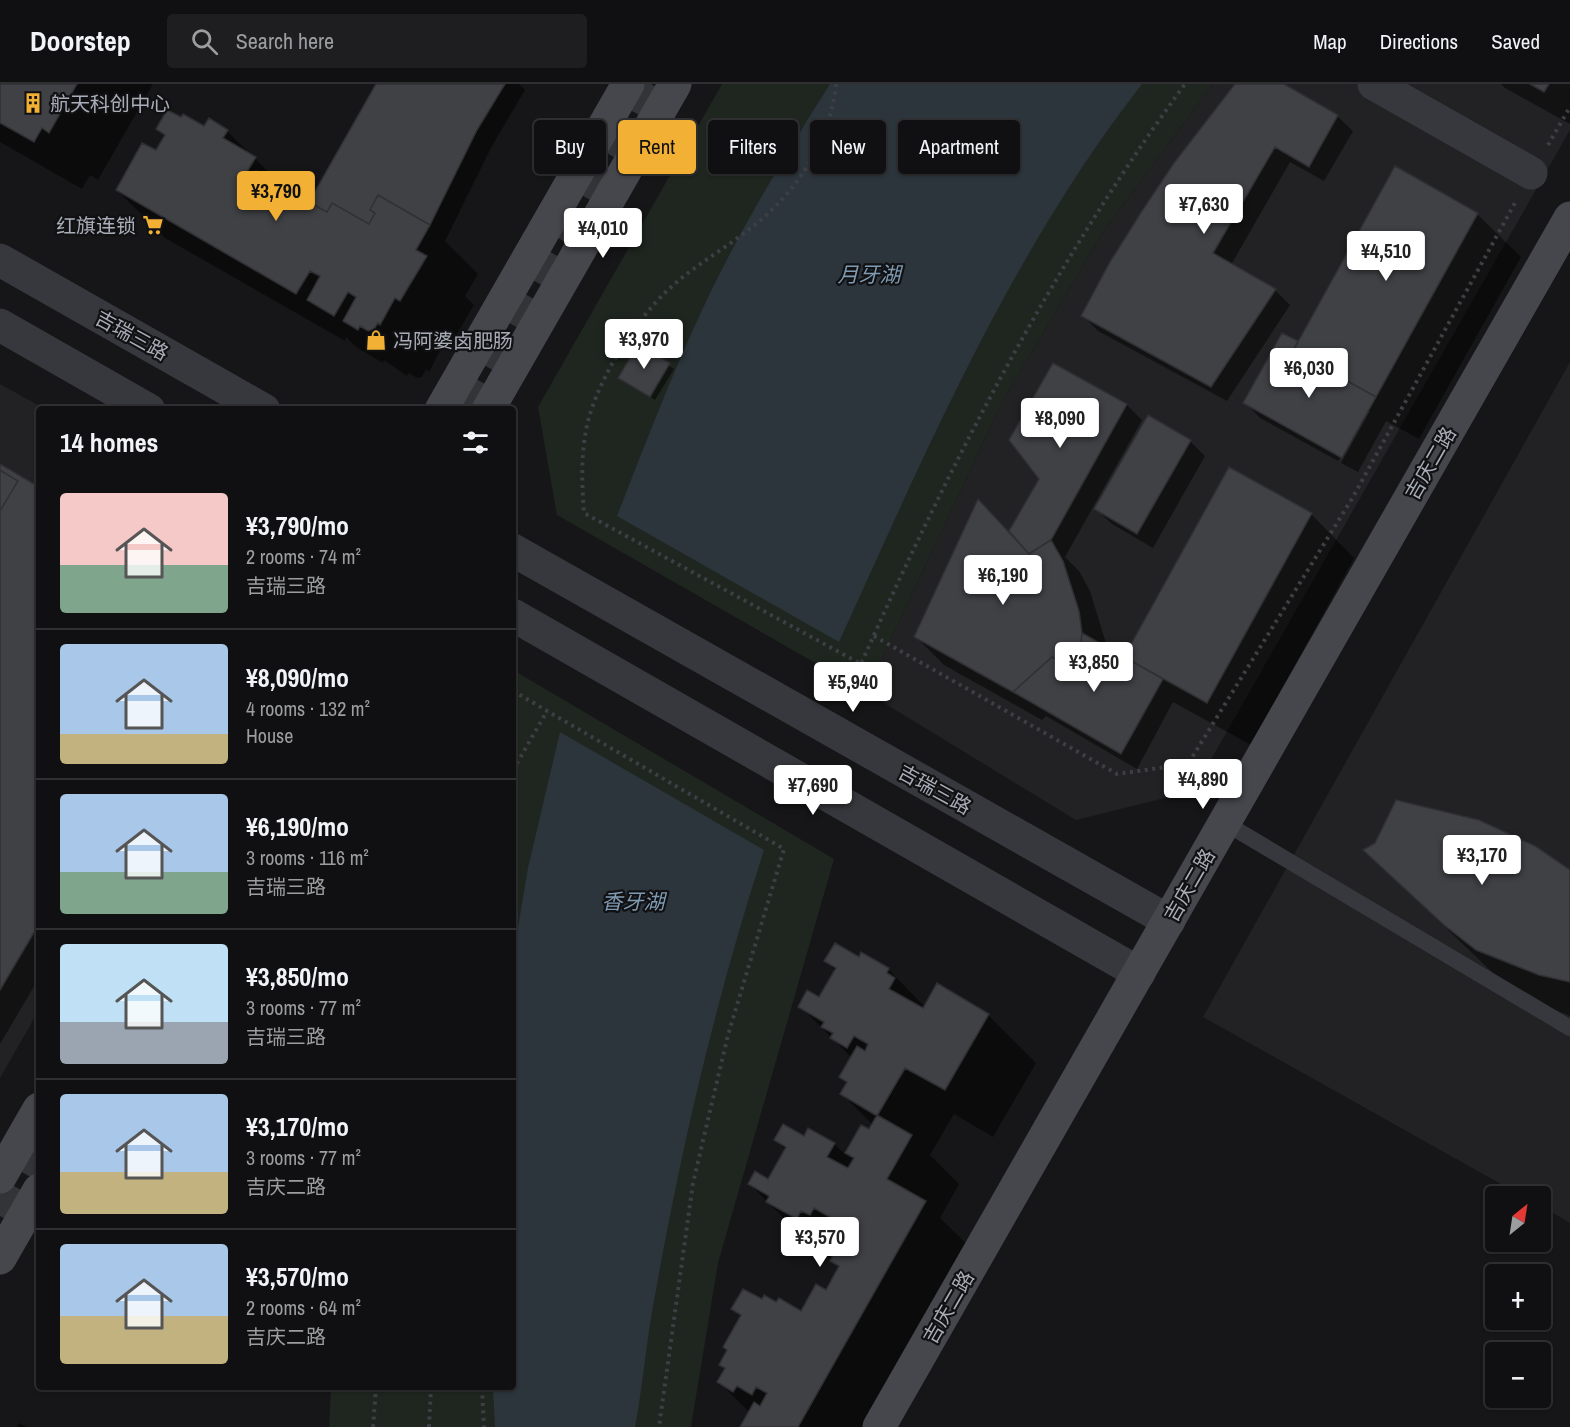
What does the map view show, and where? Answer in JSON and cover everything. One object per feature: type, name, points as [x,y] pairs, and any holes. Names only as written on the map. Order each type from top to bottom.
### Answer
[{"type":"street","points":[[443,406],[628,84]]},
{"type":"street","points":[[490,406],[675,84]]},
{"type":"street","points":[[1374,84],[1531,173]]},
{"type":"street","name":"吉庆二路","points":[[879,1427],[1570,218]]},
{"type":"street","name":"吉瑞三路","points":[[0,260],[257,406]]},
{"type":"street","points":[[0,325],[142,406]]},
{"type":"street","name":"吉瑞三路","points":[[516,552],[1169,921]]},
{"type":"street","points":[[516,617],[1139,973]]},
{"type":"street","points":[[0,1177],[36,1114]]},
{"type":"street","points":[[0,1258],[36,1195]]},
{"type":"lane","points":[[1225,822],[1570,1028]]},
{"type":"path","points":[[836,84],[828,119],[817,147],[789,194],[748,230],[669,289],[647,313],[616,359],[596,399],[585,433],[582,476],[584,513],[861,664],[970,437],[1074,247],[1185,84]]},
{"type":"path","points":[[874,636],[1117,774],[1188,764],[1353,497],[1570,106]]},
{"type":"path","points":[[516,693],[784,849],[728,1035],[693,1183],[659,1427]]},
{"type":"path","points":[[516,765],[547,711]]},
{"type":"path","points":[[373,1427],[376,1390]]},
{"type":"path","points":[[429,1427],[431,1390]]},
{"type":"path","points":[[482,1390],[484,1427]]},
{"type":"shaded area","name":"月牙湖","points":[[722,84],[1213,84],[1104,230],[1002,402],[866,692],[557,515],[538,407],[671,174],[696,174],[696,130]]},
{"type":"shaded area","points":[[1213,84],[1570,84],[1570,130],[1193,791],[1076,820],[866,692],[1002,402],[1104,230]]},
{"type":"shaded area","points":[[1570,362],[1570,1223],[1551,1212],[1551,1186],[1504,1186],[1203,1017]]},
{"type":"shaded area","points":[[0,384],[40,406],[36,406],[36,1015],[0,1078]]},
{"type":"shaded area","name":"香牙湖","points":[[516,672],[834,859],[718,1263],[691,1427],[329,1427],[331,1390],[516,1390]]},
{"type":"water","name":"月牙湖","points":[[830,84],[1142,84],[1095,148],[1012,283],[939,425],[839,642],[617,516],[674,373],[739,236],[775,174],[798,174],[799,134]]},
{"type":"water","name":"香牙湖","points":[[560,732],[764,850],[730,961],[688,1130],[654,1301],[635,1427],[495,1427],[493,1390],[516,1390],[516,939],[528,868]]},
{"type":"building","name":"航天科创中心","points":[[0,84],[77,84],[49,133],[42,128],[34,142],[0,123]]},
{"type":"building","points":[[376,84],[505,84],[477,130],[430,225],[378,195],[370,210],[375,213],[369,224],[332,203],[327,212],[309,202]]},
{"type":"building","points":[[1235,84],[1284,84],[1338,115],[1309,167],[1275,147],[1213,253],[1276,289],[1211,387],[1081,316],[1110,262],[1142,211],[1174,163]]},
{"type":"building","points":[[1530,84],[1549,84],[1544,92]]},
{"type":"building","points":[[167,110],[181,117],[183,114],[204,126],[209,118],[228,130],[223,138],[256,157],[245,175],[252,179],[256,171],[274,181],[270,188],[281,195],[271,213],[277,217],[288,199],[300,205],[303,199],[327,212],[332,203],[369,224],[375,213],[370,210],[378,195],[430,225],[416,250],[427,256],[400,301],[395,298],[380,325],[378,323],[374,329],[368,331],[360,326],[358,330],[343,321],[356,297],[348,292],[334,316],[307,300],[320,276],[310,271],[296,294],[116,190],[142,143],[156,150],[165,135],[156,129]]},
{"type":"building","points":[[1395,166],[1478,213],[1376,397],[1293,351]]},
{"type":"building","points":[[1282,333],[1298,341],[1293,351],[1376,397],[1342,458],[1243,403]]},
{"type":"building","points":[[638,344],[670,363],[650,397],[618,378]]},
{"type":"building","points":[[1053,363],[1127,404],[1051,540],[1029,554],[1009,531],[1039,479],[1009,440]]},
{"type":"building","points":[[1148,415],[1191,440],[1137,534],[1094,509]]},
{"type":"building","points":[[0,464],[36,485],[36,929],[0,990]]},
{"type":"building","points":[[1229,467],[1312,513],[1207,703],[1124,657]]},
{"type":"building","points":[[0,470],[18,481],[0,511]]},
{"type":"building","points":[[978,499],[1029,554],[1051,540],[1063,561],[1079,611],[1082,633],[1080,652],[1072,667],[1052,657],[1013,692],[914,637]]},
{"type":"building","points":[[1082,633],[1163,679],[1121,754],[1013,692],[1052,657],[1072,667],[1080,652]]},
{"type":"building","points":[[1396,800],[1479,820],[1535,846],[1570,870],[1570,982],[1539,975],[1476,950],[1444,925],[1363,850],[1375,843]]},
{"type":"building","points":[[835,943],[859,957],[861,952],[889,968],[887,973],[895,978],[889,989],[923,1008],[937,983],[989,1014],[945,1090],[905,1068],[877,1116],[840,1094],[847,1082],[839,1077],[857,1046],[865,1051],[868,1044],[854,1036],[847,1048],[830,1038],[833,1033],[821,1027],[824,1022],[798,1007],[807,990],[819,997],[836,968],[824,961]]},
{"type":"building","points":[[877,1115],[912,1135],[887,1179],[926,1201],[798,1427],[740,1427],[754,1402],[760,1406],[767,1393],[756,1387],[752,1395],[737,1386],[733,1392],[717,1382],[725,1368],[719,1365],[727,1350],[723,1347],[741,1315],[731,1309],[743,1289],[762,1299],[764,1295],[776,1302],[779,1298],[801,1311],[816,1284],[826,1290],[839,1266],[830,1261],[844,1236],[851,1241],[856,1232],[814,1208],[810,1215],[801,1211],[797,1219],[766,1202],[769,1196],[748,1184],[755,1171],[768,1179],[786,1147],[774,1140],[783,1124],[804,1136],[808,1128],[835,1143],[827,1157],[848,1168],[854,1158],[845,1153],[861,1125],[869,1129]]},
{"type":"tunnel","points":[[466,406],[651,84]]},
{"type":"tunnel","points":[[0,1216],[36,1153]]},
{"type":"place","name":"航天科创中心","points":[[33,103]]},
{"type":"place","name":"红旗连锁","points":[[153,225]]},
{"type":"place","name":"冯阿婆卤肥肠","points":[[376,340]]}]
